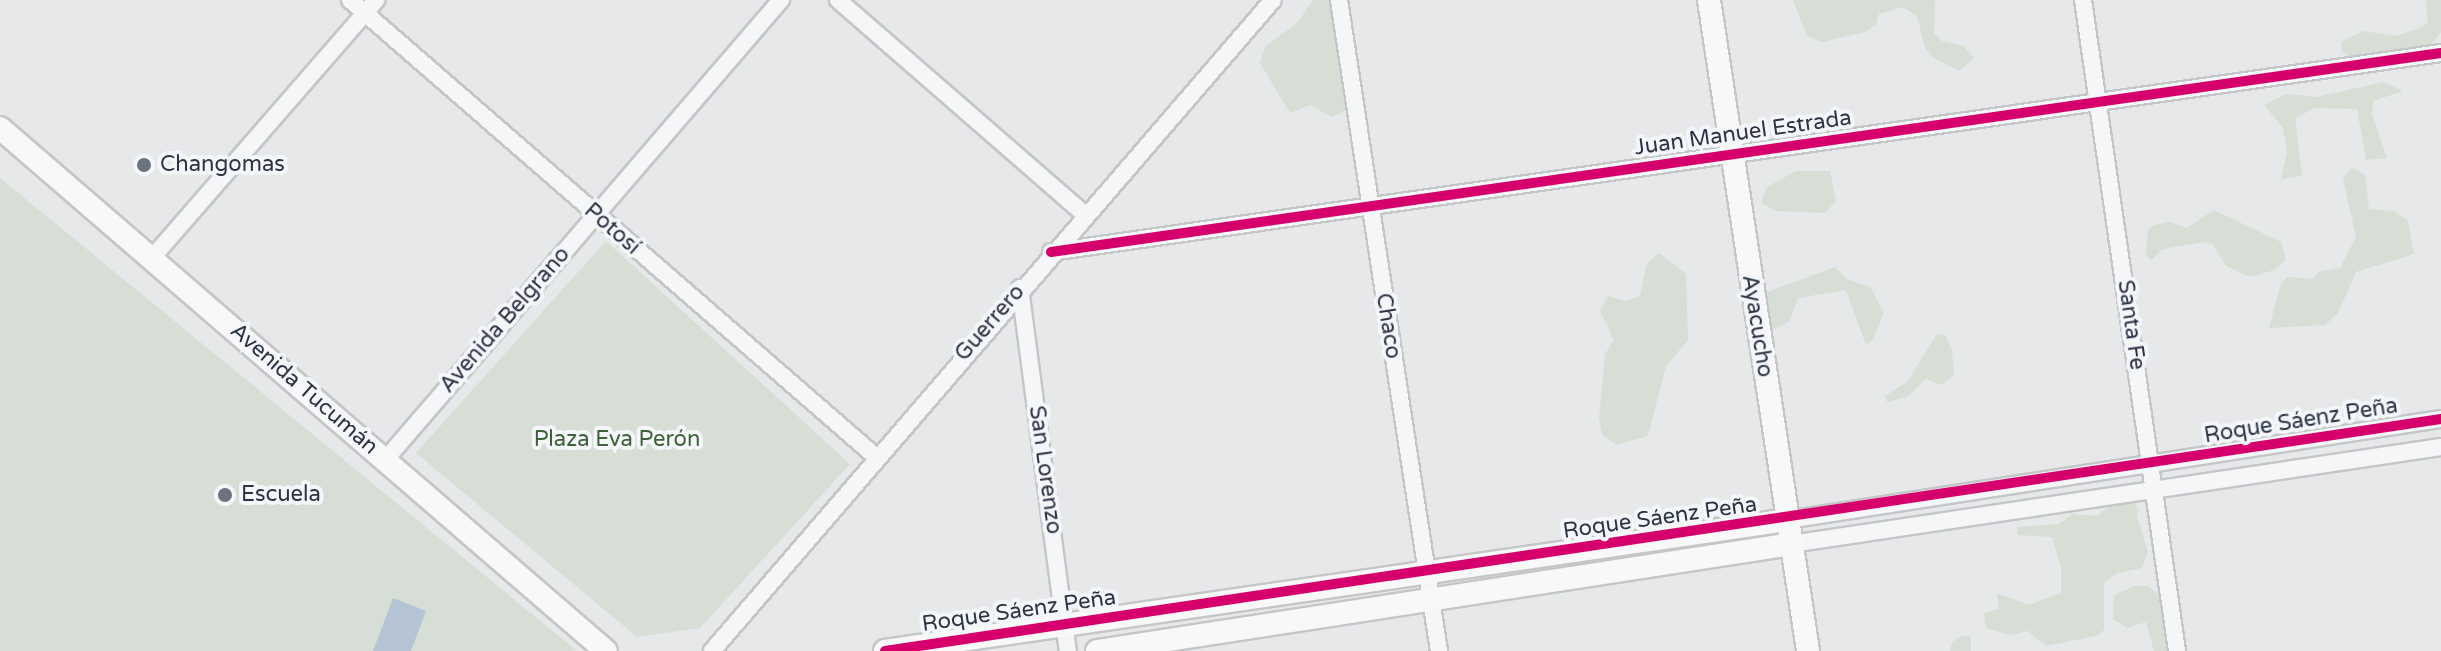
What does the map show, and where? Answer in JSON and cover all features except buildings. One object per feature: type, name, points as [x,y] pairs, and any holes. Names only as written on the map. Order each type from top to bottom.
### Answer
[{"type":"street","name":"Potosí","points":[[350,0],[876,457]]},
{"type":"street","points":[[152,258],[376,0]]},
{"type":"street","name":"Avenida Belgrano","points":[[386,459],[781,0]]},
{"type":"street","points":[[838,0],[1084,214]]},
{"type":"street","name":"Guerrero","points":[[712,651],[1051,252],[1273,0]]},
{"type":"street","name":"Chaco","points":[[1339,0],[1439,651]]},
{"type":"street","name":"Ayacucho","points":[[1709,0],[1730,156],[1808,651]]},
{"type":"street","name":"Santa Fe","points":[[2083,0],[2177,651]]},
{"type":"street","name":"Juan Manuel Estrada","points":[[1051,252],[2441,53]]},
{"type":"street","name":"Avenida Tucumán","points":[[0,128],[606,651]]},
{"type":"street","name":"San Lorenzo","points":[[1020,288],[1068,651]]},
{"type":"street","name":"Roque Sáenz Peña","points":[[885,651],[1787,520],[2441,419]]},
{"type":"street","name":"Roque Sáenz Peña","points":[[1097,651],[2441,447]]},
{"type":"green space","points":[[1313,0],[1334,0],[1347,100],[1346,110],[1332,117],[1310,105],[1290,113],[1260,63],[1265,47],[1298,22]]},
{"type":"green space","points":[[1793,0],[1935,0],[1934,33],[1942,41],[1963,46],[1974,58],[1959,71],[1934,58],[1925,48],[1917,16],[1903,7],[1879,14],[1876,25],[1865,32],[1822,42],[1807,36]]},
{"type":"green space","points":[[2426,0],[2441,0],[2441,32],[2427,50],[2395,51],[2355,61],[2342,51],[2341,42],[2363,31],[2396,36],[2420,28],[2428,22]]},
{"type":"green space","points":[[2383,82],[2403,91],[2373,101],[2372,114],[2387,158],[2366,160],[2357,109],[2315,108],[2295,118],[2302,176],[2281,179],[2287,152],[2283,128],[2264,105],[2287,94],[2317,97]]},
{"type":"green space","points":[[2352,167],[2365,175],[2369,209],[2394,211],[2408,221],[2414,254],[2356,272],[2338,313],[2325,325],[2269,328],[2281,283],[2288,277],[2313,279],[2318,272],[2340,268],[2356,237],[2343,179]]},
{"type":"green space","points":[[1796,171],[1830,171],[1836,201],[1825,213],[1776,211],[1761,203],[1767,187]]},
{"type":"green space","points":[[0,178],[577,651],[0,651]]},
{"type":"green space","points":[[2214,210],[2281,242],[2286,259],[2275,270],[2250,277],[2226,266],[2213,245],[2205,242],[2163,249],[2151,260],[2146,254],[2148,230],[2154,225],[2170,222],[2187,228]]},
{"type":"green space","name":"Plaza Eva Perón","points":[[606,241],[850,464],[700,628],[637,637],[416,453]]},
{"type":"green space","points":[[1659,253],[1686,274],[1688,340],[1666,366],[1648,436],[1617,445],[1602,435],[1599,418],[1605,354],[1614,340],[1600,311],[1608,296],[1625,301],[1640,296],[1647,263]]},
{"type":"green space","points":[[1835,267],[1847,279],[1870,287],[1884,312],[1873,340],[1866,345],[1846,290],[1798,298],[1790,321],[1775,329],[1766,326],[1762,294]]},
{"type":"green space","points":[[1937,334],[1945,335],[1952,350],[1954,375],[1941,385],[1926,379],[1907,397],[1887,402],[1885,396],[1907,382]]},
{"type":"green space","points":[[2116,501],[2134,503],[2139,509],[2137,517],[2148,552],[2142,568],[2117,573],[2104,583],[2104,630],[2096,636],[2046,646],[2028,631],[2010,635],[1986,628],[1984,613],[1999,609],[1997,593],[2029,605],[2061,593],[2061,568],[2052,537],[2018,535],[2017,527],[2059,524],[2072,514],[2097,516]]},
{"type":"green space","points":[[2135,586],[2148,586],[2168,603],[2175,651],[2154,651],[2146,622],[2127,628],[2113,619],[2114,595]]},
{"type":"green space","points":[[1963,636],[1971,636],[1971,651],[1950,651],[1952,642]]},
{"type":"water","points":[[393,598],[426,611],[411,651],[373,651]]},
{"type":"cycle path","points":[[1051,252],[2441,53]]},
{"type":"cycle path","points":[[885,651],[2441,419]]},
{"type":"place","name":"Changomas","points":[[144,165]]},
{"type":"place","name":"Escuela","points":[[225,495]]}]
